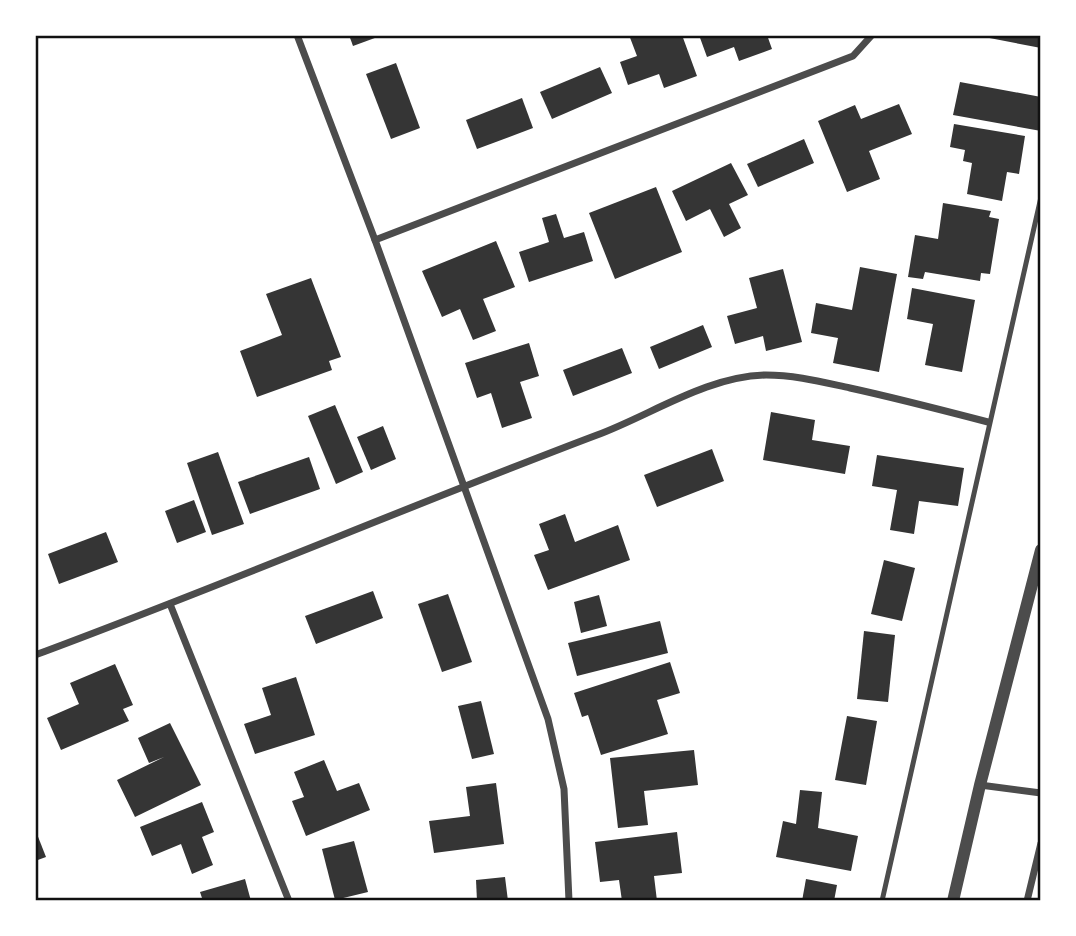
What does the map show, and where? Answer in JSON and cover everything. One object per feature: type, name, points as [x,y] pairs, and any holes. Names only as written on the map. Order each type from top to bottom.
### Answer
[{"type":"street","points":[[297,35],[375,240],[548,719],[564,789],[569,901]]},
{"type":"street","points":[[375,240],[853,56],[872,35]]},
{"type":"street","points":[[35,655],[170,604],[463,485],[602,434],[699,391],[731,381],[765,375],[814,380],[988,422]]},
{"type":"street","points":[[953,901],[1041,550]]},
{"type":"street","points":[[170,604],[289,901]]},
{"type":"street","points":[[980,785],[1041,793]]},
{"type":"street","points":[[1027,901],[1041,843]]},
{"type":"lane","points":[[882,901],[922,731],[988,422],[1041,197]]},
{"type":"building","points":[[349,35],[383,35],[353,46]]},
{"type":"building","points":[[629,35],[682,35],[697,76],[664,88],[659,74],[628,85],[620,62],[637,56]]},
{"type":"building","points":[[699,35],[767,35],[772,49],[739,61],[734,47],[707,57]]},
{"type":"building","points":[[1041,35],[1041,48],[979,36]]},
{"type":"building","points":[[396,63],[420,128],[391,139],[366,74]]},
{"type":"building","points":[[600,67],[612,93],[552,119],[540,92]]},
{"type":"building","points":[[960,82],[1041,97],[1041,131],[953,115]]},
{"type":"building","points":[[522,98],[533,128],[477,149],[466,120]]},
{"type":"building","points":[[899,104],[912,134],[869,151],[880,179],[847,192],[818,121],[855,105],[861,119]]},
{"type":"building","points":[[954,124],[1025,136],[1019,174],[1007,172],[1002,201],[967,194],[972,163],[963,161],[965,150],[950,147]]},
{"type":"building","points":[[804,139],[814,163],[758,187],[747,164]]},
{"type":"building","points":[[731,163],[748,195],[729,204],[741,228],[724,237],[710,209],[686,221],[672,191]]},
{"type":"building","points":[[656,187],[682,252],[615,279],[589,213]]},
{"type":"building","points":[[943,203],[991,211],[989,217],[999,219],[990,274],[981,273],[980,281],[925,272],[923,279],[908,277],[915,235],[938,239]]},
{"type":"building","points":[[556,214],[564,238],[584,232],[593,261],[529,282],[519,252],[549,242],[542,218]]},
{"type":"building","points":[[496,241],[515,287],[483,299],[496,331],[473,340],[460,309],[442,317],[422,271]]},
{"type":"building","points":[[860,267],[897,274],[879,372],[833,363],[838,338],[811,333],[816,303],[852,310]]},
{"type":"building","points":[[783,269],[802,342],[766,351],[763,336],[735,344],[727,316],[757,308],[749,278]]},
{"type":"building","points":[[311,278],[341,357],[329,361],[332,370],[257,397],[240,351],[282,335],[266,294]]},
{"type":"building","points":[[912,288],[975,300],[962,372],[925,365],[933,324],[907,319]]},
{"type":"building","points":[[703,325],[712,347],[659,369],[650,347]]},
{"type":"building","points":[[529,343],[539,376],[520,382],[532,418],[502,428],[491,393],[477,398],[465,363]]},
{"type":"building","points":[[622,348],[632,373],[573,396],[563,370]]},
{"type":"building","points":[[335,405],[363,472],[336,484],[308,416]]},
{"type":"building","points":[[771,412],[815,420],[812,440],[850,446],[845,474],[763,460]]},
{"type":"building","points":[[383,426],[396,459],[371,470],[357,437]]},
{"type":"building","points":[[712,449],[724,481],[657,507],[644,475]]},
{"type":"building","points":[[218,452],[244,524],[212,535],[187,463]]},
{"type":"building","points":[[877,455],[964,468],[958,506],[919,501],[914,534],[890,530],[897,490],[872,486]]},
{"type":"building","points":[[309,457],[320,489],[250,514],[238,482]]},
{"type":"building","points":[[194,500],[206,532],[177,543],[165,511]]},
{"type":"building","points":[[565,514],[575,542],[618,525],[630,560],[548,590],[534,555],[549,550],[539,524]]},
{"type":"building","points":[[106,532],[118,562],[59,584],[48,554]]},
{"type":"building","points":[[884,560],[915,568],[902,621],[871,614]]},
{"type":"building","points":[[373,591],[383,618],[316,644],[305,616]]},
{"type":"building","points":[[448,594],[472,662],[442,672],[418,604]]},
{"type":"building","points":[[599,595],[607,626],[581,633],[574,602]]},
{"type":"building","points":[[660,621],[668,653],[577,676],[568,643]]},
{"type":"building","points":[[864,631],[895,635],[888,702],[857,699]]},
{"type":"building","points":[[670,662],[680,693],[657,700],[668,734],[601,755],[588,715],[582,717],[574,693]]},
{"type":"building","points":[[115,664],[133,705],[123,709],[129,721],[61,750],[47,718],[79,704],[70,683]]},
{"type":"building","points":[[296,677],[315,735],[255,754],[244,724],[271,715],[262,688]]},
{"type":"building","points":[[481,701],[494,754],[472,759],[458,706]]},
{"type":"building","points":[[847,716],[877,721],[866,785],[835,780]]},
{"type":"building","points":[[170,723],[201,785],[135,817],[117,780],[164,757],[149,763],[138,738]]},
{"type":"building","points":[[694,750],[698,785],[644,791],[648,825],[618,828],[610,758]]},
{"type":"building","points":[[324,760],[337,791],[359,783],[370,810],[306,836],[292,801],[304,797],[294,772]]},
{"type":"building","points":[[496,783],[504,844],[434,853],[429,821],[470,816],[466,787]]},
{"type":"building","points":[[800,790],[822,792],[818,828],[858,836],[851,871],[776,857],[783,821],[796,824]]},
{"type":"building","points":[[202,802],[214,832],[202,837],[213,865],[192,874],[181,844],[152,856],[140,827]]},
{"type":"building","points":[[35,829],[46,857],[35,861]]},
{"type":"building","points":[[677,832],[682,873],[654,876],[657,901],[622,901],[619,880],[600,882],[595,842]]},
{"type":"building","points":[[354,841],[368,892],[335,900],[322,849]]},
{"type":"building","points":[[505,877],[508,901],[477,901],[476,880]]},
{"type":"building","points":[[245,879],[251,901],[203,901],[200,892]]},
{"type":"building","points":[[806,879],[837,885],[834,901],[802,901]]}]
